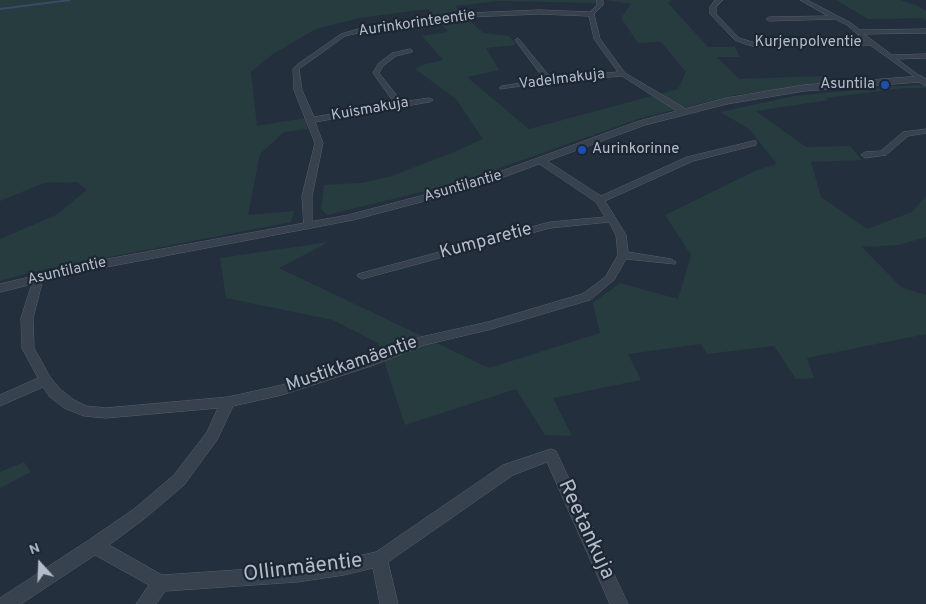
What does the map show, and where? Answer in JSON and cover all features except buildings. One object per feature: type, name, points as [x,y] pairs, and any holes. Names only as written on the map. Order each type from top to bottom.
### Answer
[{"type":"street","name":"Kurjenpolventie","points":[[720,0],[713,7],[713,14],[737,38],[747,43],[756,45],[871,43]]},
{"type":"street","points":[[803,0],[838,17],[924,81]]},
{"type":"street","points":[[600,2],[591,14],[597,39],[623,74],[683,111]]},
{"type":"street","name":"Aurinkorinteentie","points":[[306,226],[307,196],[319,143],[298,90],[296,69],[343,35],[411,23],[469,16],[539,12],[591,14]]},
{"type":"street","points":[[769,19],[838,17]]},
{"type":"street","points":[[858,32],[926,31]]},
{"type":"street","points":[[518,40],[549,80]]},
{"type":"street","points":[[400,105],[376,73],[380,65],[394,54],[410,51]]},
{"type":"street","points":[[891,57],[926,56]]},
{"type":"street","name":"Vadelmakuja","points":[[502,88],[549,80],[623,74]]},
{"type":"street","name":"Asuntilantie","points":[[0,288],[91,266],[349,218],[470,186],[541,161],[622,129],[683,111],[762,94],[804,88],[924,81]]},
{"type":"street","name":"Kuismakuja","points":[[311,120],[429,100]]},
{"type":"street","points":[[865,155],[882,153],[906,134],[926,131]]},
{"type":"street","points":[[600,200],[690,159],[753,143]]},
{"type":"street","points":[[541,161],[600,200],[621,235],[623,255],[671,262]]},
{"type":"street","name":"Kumparetie","points":[[362,276],[550,226],[613,219]]},
{"type":"street","name":"Mustikkamäentie","points":[[38,279],[27,318],[28,348],[45,380],[55,393],[70,404],[84,410],[106,413],[228,402],[317,380],[370,362],[420,341],[488,326],[586,297],[610,278],[623,255]]},
{"type":"street","points":[[0,401],[45,380]]},
{"type":"street","points":[[6,604],[95,546],[139,514],[179,480],[212,436],[228,402]]},
{"type":"street","name":"Ollinmäentie","points":[[161,584],[297,574],[344,568],[379,559],[508,470],[551,455]]},
{"type":"street","name":"Reetankuja","points":[[551,455],[619,604]]},
{"type":"street","points":[[95,546],[161,584],[145,604]]},
{"type":"street","points":[[379,559],[388,604]]},
{"type":"green space","points":[[0,0],[604,0],[594,3],[500,1],[455,6],[483,33],[510,36],[516,45],[486,48],[499,70],[467,77],[529,129],[678,89],[686,72],[661,42],[638,43],[621,18],[631,4],[605,0],[671,0],[668,3],[708,47],[735,47],[740,57],[717,57],[739,79],[825,76],[831,83],[735,95],[641,118],[455,184],[327,215],[321,209],[324,185],[361,183],[392,176],[483,139],[456,99],[415,69],[422,65],[443,60],[422,36],[448,32],[428,9],[359,18],[316,29],[273,54],[251,72],[257,126],[305,118],[308,129],[284,132],[260,154],[248,215],[294,211],[291,222],[37,271],[0,281],[0,239],[56,215],[87,190],[77,182],[44,183],[0,201]]},
{"type":"green space","points":[[836,0],[900,0],[916,5],[926,11],[926,21],[922,18],[868,19]]},
{"type":"green space","points":[[925,85],[926,88],[903,88],[826,98],[829,100],[756,111],[806,147],[850,146],[862,160],[811,162],[821,197],[867,229],[912,212],[926,196],[926,237],[899,245],[862,247],[901,287],[926,295],[926,334],[807,358],[814,378],[796,379],[774,346],[707,354],[701,344],[628,354],[641,380],[553,398],[572,436],[545,435],[516,389],[405,425],[378,343],[333,320],[226,298],[220,258],[329,242],[279,268],[489,368],[600,333],[593,303],[620,283],[678,299],[691,255],[665,215],[757,170],[777,164],[749,129],[720,112],[794,96],[891,86]]},
{"type":"green space","points":[[24,462],[31,472],[0,488],[0,472]]},
{"type":"waterway","points":[[0,9],[70,0]]},
{"type":"place","name":"Asuntila","points":[[885,85]]},
{"type":"place","name":"Aurinkorinne","points":[[582,150]]}]
